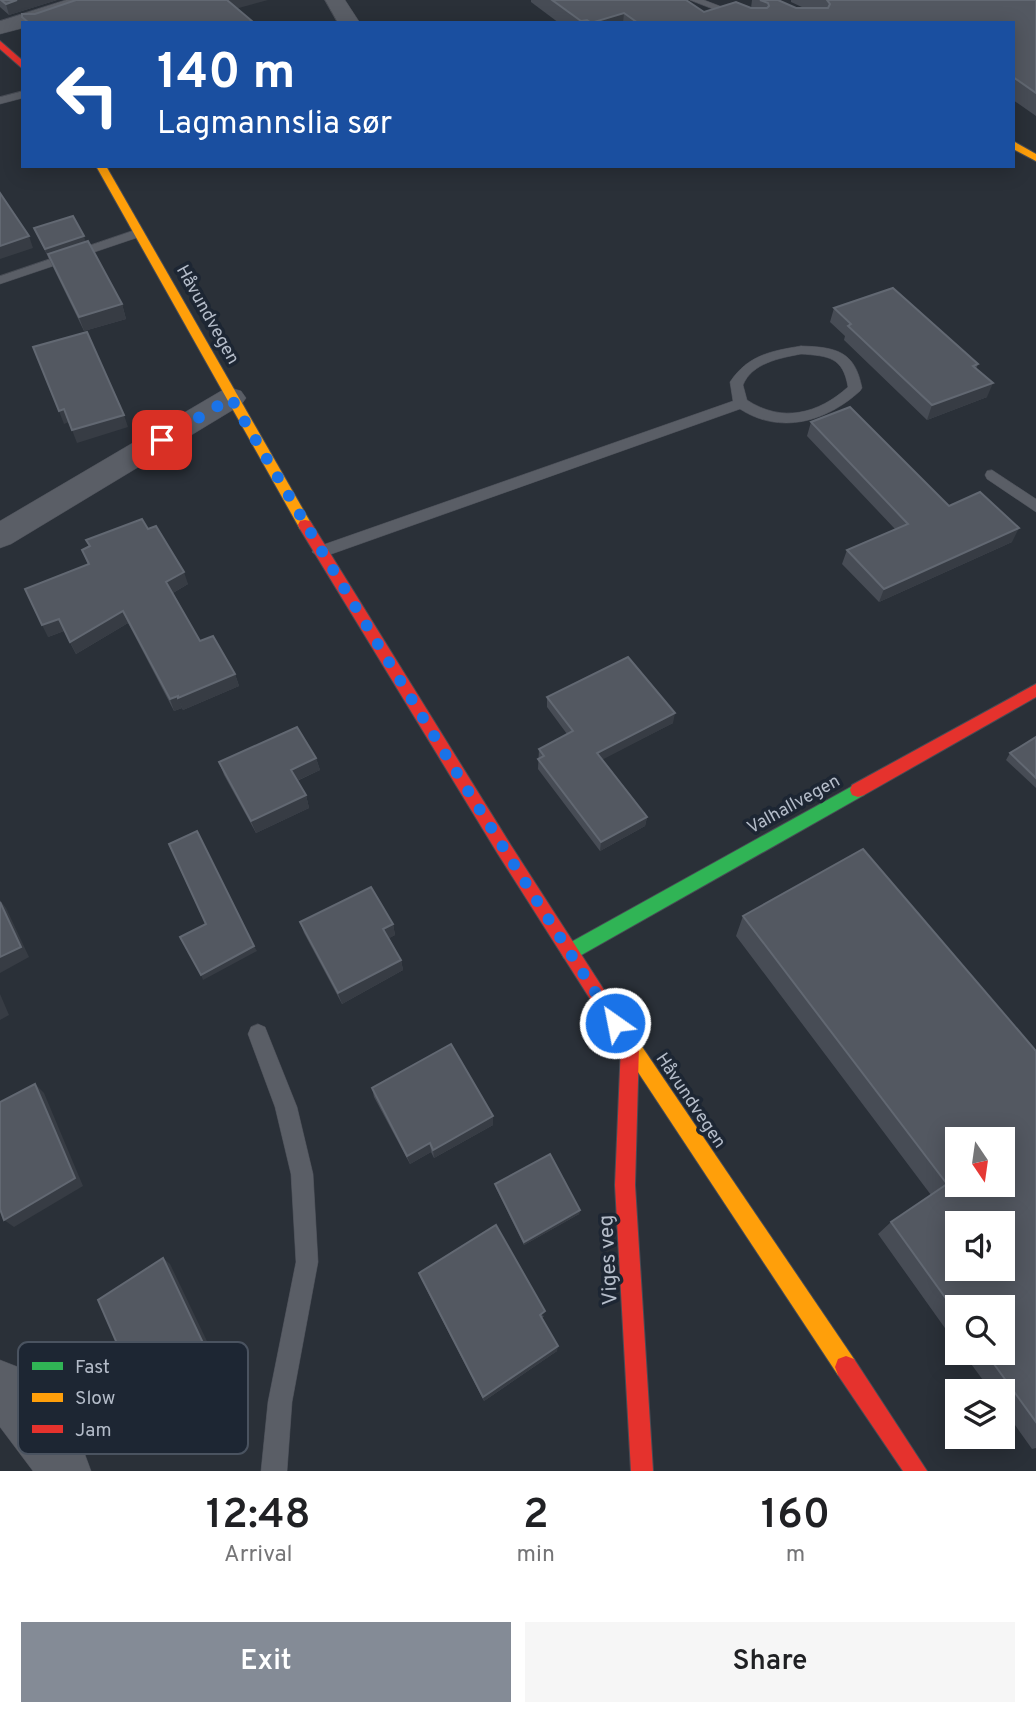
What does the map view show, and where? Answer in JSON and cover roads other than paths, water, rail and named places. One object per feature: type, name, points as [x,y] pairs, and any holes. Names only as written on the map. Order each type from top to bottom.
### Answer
[{"type":"street","points":[[22,21],[87,0]]},
{"type":"street","points":[[335,0],[348,21]]},
{"type":"street","points":[[0,28],[21,21]]},
{"type":"street","points":[[0,44],[21,64]]},
{"type":"street","points":[[1015,145],[1036,158]]},
{"type":"street","name":"Håvundvegen","points":[[102,168],[320,552],[630,1046],[916,1471]]},
{"type":"street","points":[[0,536],[231,398]]},
{"type":"street","name":"Valhallvegen","points":[[570,952],[1036,690]]},
{"type":"street","name":"Viges veg","points":[[630,1046],[625,1185],[642,1471]]},
{"type":"street","points":[[0,1384],[18,1408]]},
{"type":"street","points":[[52,1454],[65,1471]]},
{"type":"lane","points":[[695,0],[753,21]]},
{"type":"lane","points":[[0,101],[21,95]]},
{"type":"lane","points":[[0,281],[138,233]]},
{"type":"lane","points":[[807,348],[824,350],[838,356],[850,366],[856,377],[855,388],[833,409],[804,418],[769,418],[754,414],[741,403],[736,384],[741,374],[766,359],[788,352],[807,348]]},
{"type":"lane","points":[[320,552],[741,403]]},
{"type":"lane","points":[[992,475],[1036,507]]},
{"type":"lane","points":[[258,1034],[286,1107],[302,1174],[307,1262],[280,1402],[274,1471]]}]
